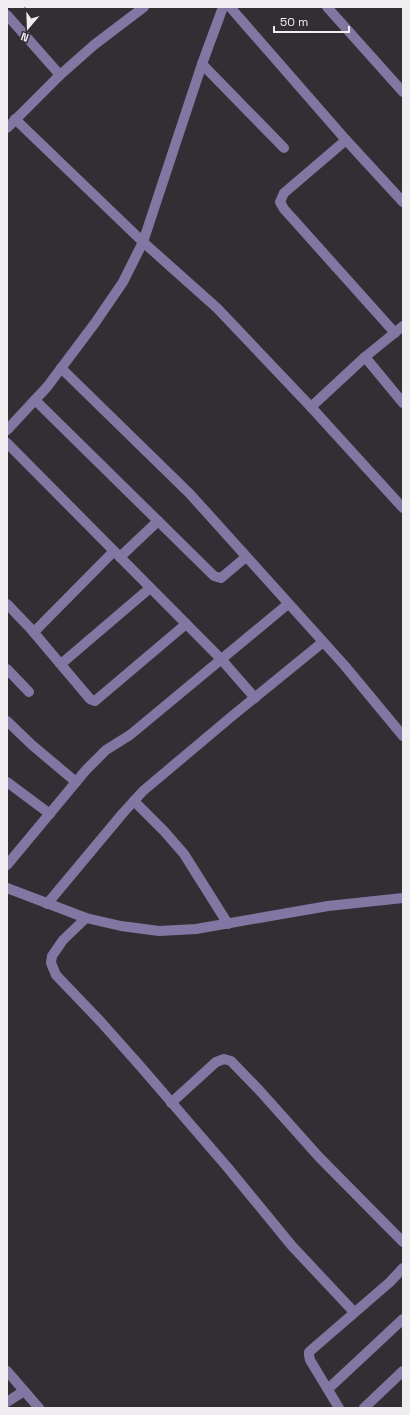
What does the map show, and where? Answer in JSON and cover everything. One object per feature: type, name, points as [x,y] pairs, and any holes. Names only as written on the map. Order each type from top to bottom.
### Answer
[{"type":"street","points":[[7,128],[60,75],[94,45],[144,7]]},
{"type":"street","points":[[7,430],[35,400],[61,368],[123,282],[144,242],[202,64],[223,7]]},
{"type":"street","points":[[230,7],[346,140],[403,202]]},
{"type":"street","points":[[327,7],[403,92]]},
{"type":"street","points":[[9,20],[60,75]]},
{"type":"street","points":[[202,64],[284,148]]},
{"type":"street","points":[[15,120],[144,242],[217,308],[311,407],[403,508]]},
{"type":"street","points":[[346,140],[284,193],[280,202],[284,210],[395,333]]},
{"type":"street","points":[[311,407],[365,357],[403,326]]},
{"type":"street","points":[[365,357],[403,403]]},
{"type":"street","points":[[61,368],[190,494],[345,666],[403,736]]},
{"type":"street","points":[[35,400],[217,578],[221,578],[246,557]]},
{"type":"street","points":[[7,443],[221,659],[255,698]]},
{"type":"street","points":[[34,632],[117,554],[158,521]]},
{"type":"street","points":[[61,664],[150,588]]},
{"type":"street","points":[[7,604],[34,632],[90,700],[95,701],[186,624]]},
{"type":"street","points":[[7,865],[76,782],[106,750],[130,735],[288,604]]},
{"type":"street","points":[[47,904],[134,800],[152,783],[323,642]]},
{"type":"street","points":[[7,670],[29,692]]},
{"type":"street","points":[[7,721],[32,745],[76,782]]},
{"type":"street","points":[[7,782],[50,814]]},
{"type":"street","points":[[134,800],[184,854],[228,924]]},
{"type":"street","points":[[7,888],[86,918],[122,926],[159,931],[196,929],[328,906],[403,898]]},
{"type":"street","points":[[86,918],[57,947],[52,956],[52,969],[56,975],[141,1067],[228,1168],[292,1246],[354,1312]]},
{"type":"street","points":[[171,1103],[216,1062],[224,1059],[231,1061],[320,1157],[403,1242]]},
{"type":"street","points":[[339,1408],[310,1360],[308,1355],[309,1352],[390,1282],[403,1268]]},
{"type":"street","points":[[328,1389],[403,1319]]},
{"type":"street","points":[[7,1371],[39,1408]]},
{"type":"street","points":[[364,1408],[403,1371]]},
{"type":"street","points":[[7,1402],[24,1391]]}]
